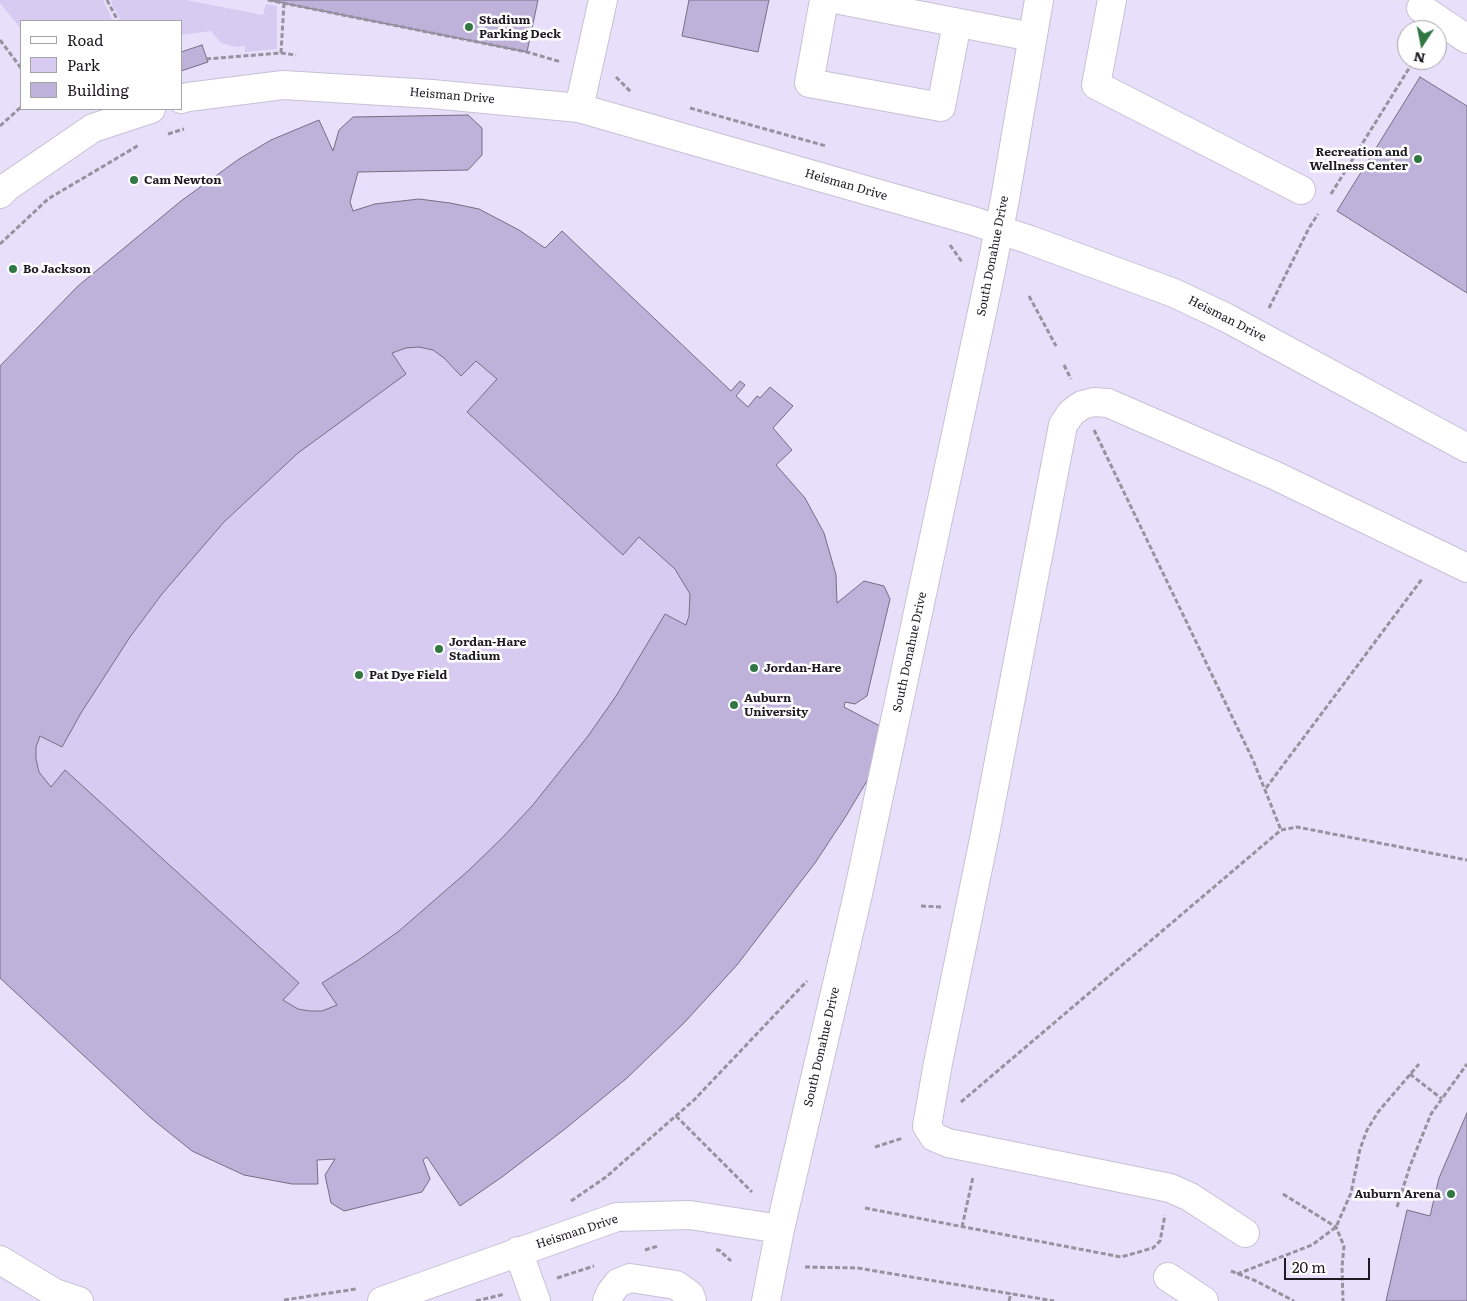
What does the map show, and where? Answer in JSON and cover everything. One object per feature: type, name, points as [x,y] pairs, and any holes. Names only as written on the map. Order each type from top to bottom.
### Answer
[{"type":"street","points":[[579,108],[603,0]]},
{"type":"street","points":[[824,0],[809,83],[941,107],[957,23]]},
{"type":"street","points":[[840,0],[1032,37]]},
{"type":"street","name":"South Donahue Drive","points":[[766,1301],[780,1229],[858,894],[999,230],[1039,0]]},
{"type":"street","points":[[1112,0],[1096,85],[1301,190]]},
{"type":"street","points":[[1421,8],[1467,39]]},
{"type":"street","name":"Heisman Drive","points":[[182,99],[188,96],[283,85],[432,94],[579,108],[999,230],[1174,293],[1219,314],[1467,448]]},
{"type":"street","points":[[0,194],[7,187],[93,128],[148,110]]},
{"type":"street","points":[[1245,1233],[1190,1197],[1170,1188],[948,1143],[934,1137],[927,1126],[938,1063],[986,834],[1063,425],[1071,413],[1082,405],[1094,402],[1108,404],[1276,476],[1467,568]]},
{"type":"street","name":"Heisman Drive","points":[[372,1295],[518,1252],[617,1217],[690,1215],[780,1229]]},
{"type":"street","points":[[518,1252],[536,1301]]},
{"type":"street","points":[[2,1264],[55,1293],[78,1301]]},
{"type":"street","points":[[1168,1277],[1204,1301]]},
{"type":"street","points":[[607,1301],[618,1283],[630,1278],[676,1285],[690,1295],[692,1301]]},
{"type":"path","points":[[107,0],[117,20]]},
{"type":"path","points":[[268,0],[527,52],[568,64]]},
{"type":"path","points":[[206,59],[281,53],[284,3]]},
{"type":"path","points":[[0,40],[20,67]]},
{"type":"path","points":[[1330,194],[1408,70]]},
{"type":"path","points":[[0,126],[20,108]]},
{"type":"path","points":[[165,134],[192,126]]},
{"type":"path","points":[[0,244],[48,200],[148,140]]},
{"type":"path","points":[[1269,309],[1309,228],[1320,211]]},
{"type":"path","points":[[950,245],[963,262]]},
{"type":"path","points":[[1029,296],[1056,346]]},
{"type":"path","points":[[1082,405],[1162,568],[1265,788],[1281,830]]},
{"type":"path","points":[[1265,788],[1441,554]]},
{"type":"path","points":[[875,1147],[916,1133],[953,1108],[1281,830],[1297,827],[1467,860]]},
{"type":"path","points":[[569,1202],[606,1177],[694,1100],[808,981]]},
{"type":"path","points":[[1237,1274],[1312,1244],[1336,1227],[1351,1193],[1366,1130],[1378,1112],[1419,1064]]},
{"type":"path","points":[[1397,1207],[1410,1166],[1431,1114],[1467,1064]]},
{"type":"path","points":[[1410,1074],[1442,1099]]},
{"type":"path","points":[[676,1116],[752,1192]]},
{"type":"path","points":[[962,1228],[979,1149]]},
{"type":"path","points":[[865,1208],[1120,1257],[1146,1251],[1153,1248],[1160,1241],[1170,1188]]},
{"type":"path","points":[[1283,1194],[1336,1227],[1344,1246],[1342,1268],[1343,1301]]},
{"type":"path","points":[[805,1267],[858,1268],[1054,1301]]},
{"type":"path","points":[[1231,1271],[1256,1281],[1294,1301]]},
{"type":"path","points":[[476,1301],[508,1293]]},
{"type":"path","points":[[1010,1301],[1011,1293]]},
{"type":"path","points":[[284,1300],[372,1295]]},
{"type":"shaded area","name":"Auburn University","points":[[0,0],[1467,0],[1467,1301],[0,1301]]},
{"type":"green space","points":[[0,0],[103,0],[113,20],[20,20],[20,28],[0,3]]},
{"type":"green space","points":[[111,0],[186,0],[263,15],[266,4],[277,6],[277,49],[245,52],[245,46],[236,47],[221,43],[211,31],[182,35],[182,20],[120,20]]},
{"type":"green space","name":"Jordan-Hare Stadium","points":[[468,115],[482,128],[482,155],[468,170],[358,172],[350,202],[353,210],[375,204],[419,199],[450,203],[479,209],[519,230],[545,248],[562,231],[730,391],[740,381],[745,385],[736,396],[748,406],[757,396],[761,398],[770,387],[793,406],[773,428],[792,450],[777,465],[805,498],[824,533],[836,575],[837,602],[864,581],[890,599],[867,696],[855,704],[846,702],[844,707],[895,734],[846,816],[815,863],[737,965],[684,1023],[627,1078],[565,1129],[460,1206],[427,1157],[423,1160],[430,1179],[422,1192],[344,1211],[331,1203],[325,1175],[334,1159],[317,1160],[318,1184],[292,1184],[244,1175],[192,1151],[151,1118],[0,978],[0,366],[78,286],[181,201],[239,159],[271,140],[319,120],[333,150],[339,130],[353,117]]},
{"type":"building","name":"Stadium Parking Deck","points":[[268,0],[538,0],[527,52]]},
{"type":"building","points":[[689,0],[769,0],[758,52],[682,36]]},
{"type":"building","points":[[202,45],[208,62],[182,71],[182,52]]},
{"type":"building","name":"Recreation and Wellness Center","points":[[1420,77],[1467,106],[1467,293],[1337,211]]},
{"type":"building","name":"Jordan-Hare Stadium","points":[[468,115],[482,128],[482,155],[468,170],[358,172],[350,202],[353,211],[375,204],[419,199],[450,203],[479,209],[519,230],[545,248],[562,231],[731,391],[740,381],[745,385],[736,396],[748,407],[757,396],[760,398],[770,387],[793,406],[773,428],[792,450],[776,465],[805,498],[824,533],[836,575],[837,603],[864,581],[884,586],[890,599],[867,696],[855,704],[845,702],[844,707],[895,734],[846,816],[815,863],[737,965],[684,1023],[627,1078],[565,1129],[460,1206],[427,1157],[423,1160],[430,1179],[422,1192],[344,1211],[331,1203],[325,1175],[335,1159],[317,1160],[318,1184],[292,1184],[244,1175],[192,1151],[151,1118],[0,978],[0,366],[78,286],[181,201],[239,159],[271,140],[319,120],[333,151],[339,130],[353,117]],"holes":[[[419,347],[433,350],[444,358],[461,376],[476,361],[497,379],[467,412],[623,555],[639,537],[675,569],[690,594],[689,616],[686,625],[665,614],[616,696],[588,736],[532,806],[502,838],[468,871],[399,931],[322,983],[337,1005],[322,1011],[298,1009],[283,1000],[299,983],[65,770],[51,787],[39,772],[36,747],[40,736],[62,747],[81,713],[130,637],[162,594],[224,522],[298,453],[406,374],[392,353],[406,348]]]},
{"type":"building","name":"Auburn Arena","points":[[1467,1113],[1467,1301],[1386,1301],[1407,1210],[1430,1216],[1439,1178]]},
{"type":"place","name":"Stadium Parking Deck","points":[[469,27]]},
{"type":"place","name":"Recreation and Wellness Center","points":[[1418,159]]},
{"type":"place","name":"Cam Newton","points":[[134,180]]},
{"type":"place","name":"Bo Jackson","points":[[13,269]]},
{"type":"place","name":"Jordan-Hare Stadium","points":[[439,649]]},
{"type":"place","name":"Jordan-Hare","points":[[754,668]]},
{"type":"place","name":"Pat Dye Field","points":[[359,675]]},
{"type":"place","name":"Auburn University","points":[[734,705]]},
{"type":"place","name":"Auburn Arena","points":[[1451,1194]]}]
